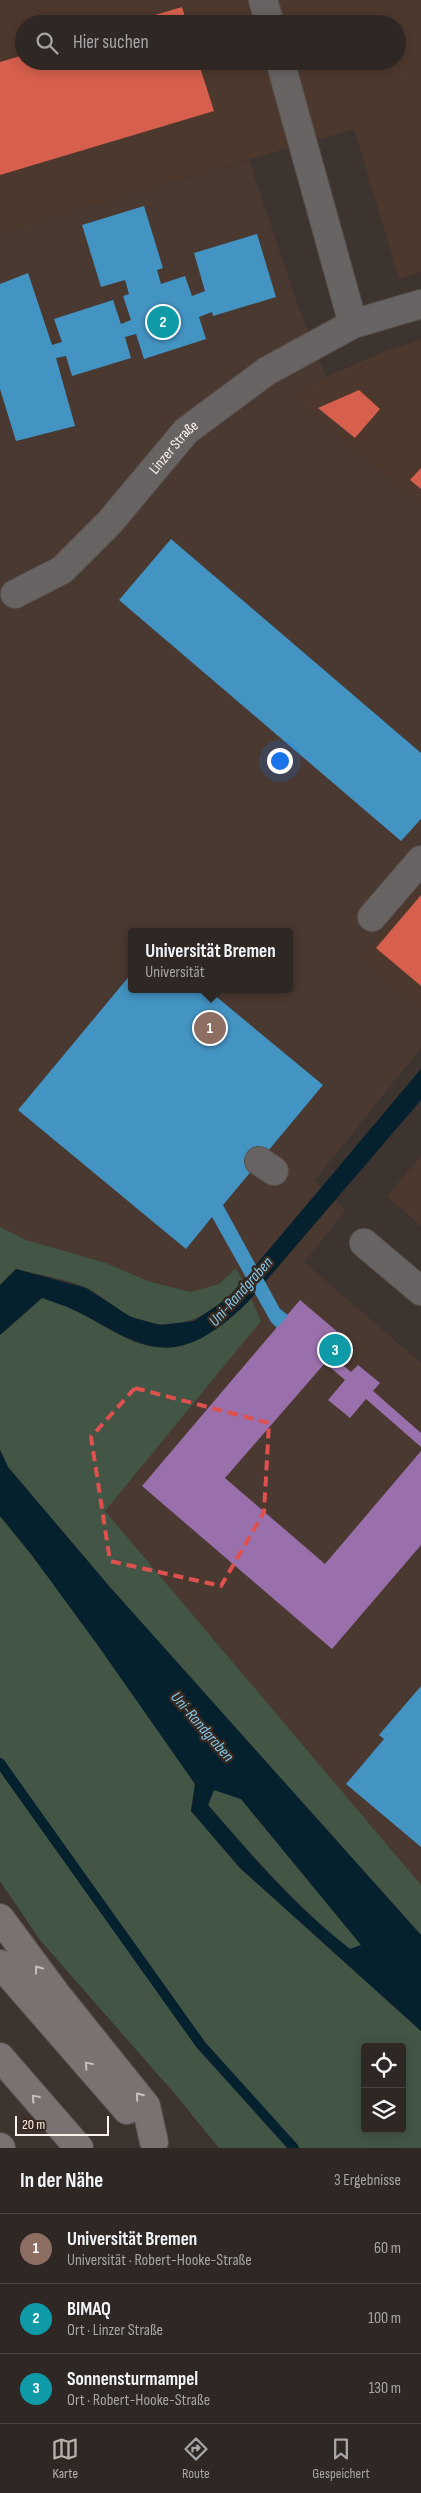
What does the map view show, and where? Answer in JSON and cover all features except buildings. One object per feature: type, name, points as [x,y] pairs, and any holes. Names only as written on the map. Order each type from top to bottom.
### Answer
[{"type":"highway","points":[[0,1918],[57,1995],[146,2106],[157,2145]]},
{"type":"highway","points":[[0,1964],[157,2145]]},
{"type":"highway","points":[[0,2057],[79,2148]]},
{"type":"street","points":[[263,0],[267,15]]},
{"type":"street","points":[[282,70],[353,324]]},
{"type":"street","name":"Linzer Straße","points":[[15,594],[62,570],[110,522],[186,431],[267,371],[353,324],[421,304]]},
{"type":"street","points":[[372,917],[421,860]]},
{"type":"street","points":[[364,1243],[421,1291]]},
{"type":"highlighted area","points":[[135,1388],[269,1423],[264,1512],[221,1586],[110,1561],[91,1437]]},
{"type":"shaded area","points":[[0,0],[421,0],[421,272],[399,279],[354,129],[0,232]]},
{"type":"shaded area","points":[[249,160],[299,309],[326,377],[294,397],[421,504],[421,883],[360,957],[421,1008],[421,1048],[314,1181],[346,1210],[304,1262],[421,1363],[421,1885],[105,1511],[261,1321],[237,1268],[219,1284],[190,1292],[148,1281],[106,1263],[26,1240],[0,1227],[0,232]]},
{"type":"shaded area","points":[[421,340],[421,504],[294,397],[326,377],[388,350]]},
{"type":"shaded area","points":[[421,883],[421,1008],[360,957]]},
{"type":"shaded area","points":[[421,1156],[421,1226],[387,1196]]},
{"type":"green space","points":[[0,1227],[26,1240],[106,1263],[148,1281],[190,1292],[219,1284],[236,1268],[243,1281],[219,1304],[193,1319],[179,1323],[149,1322],[126,1314],[87,1288],[61,1280],[16,1269],[0,1285]]},
{"type":"green space","points":[[42,1298],[74,1310],[134,1342],[155,1347],[169,1347],[196,1340],[208,1334],[232,1317],[251,1298],[261,1321],[105,1511],[421,1885],[421,1935],[109,1586],[8,1467],[0,1450],[0,1335]]},
{"type":"green space","points":[[0,1516],[101,1648],[195,1784],[191,1811],[240,1868],[421,2031],[421,2148],[219,2148],[175,2094],[40,1940],[0,1881]]},
{"type":"green space","points":[[214,1790],[241,1799],[361,1945],[350,1949],[293,1898],[208,1805]]},
{"type":"water","name":"Uni-Randgraben","points":[[421,1069],[421,1100],[247,1303],[210,1333],[184,1345],[169,1348],[155,1347],[127,1338],[70,1308],[42,1298],[0,1335],[0,1285],[16,1269],[86,1288],[131,1317],[160,1325],[194,1321],[228,1298]]},
{"type":"water","name":"Uni-Randgraben","points":[[0,1450],[8,1467],[109,1586],[421,1935],[421,2031],[240,1868],[191,1811],[195,1784],[99,1647],[31,1554],[0,1516]],"holes":[[[214,1790],[241,1799],[361,1945],[350,1949],[311,1916],[258,1862],[208,1805]]]},
{"type":"waterway","points":[[0,1763],[201,2045],[294,2148]]},
{"type":"place","name":"BIMAQ","points":[[163,322]]},
{"type":"place","name":"Universität Bremen","points":[[210,1028]]},
{"type":"place","name":"Sonnensturmampel","points":[[335,1350]]}]
